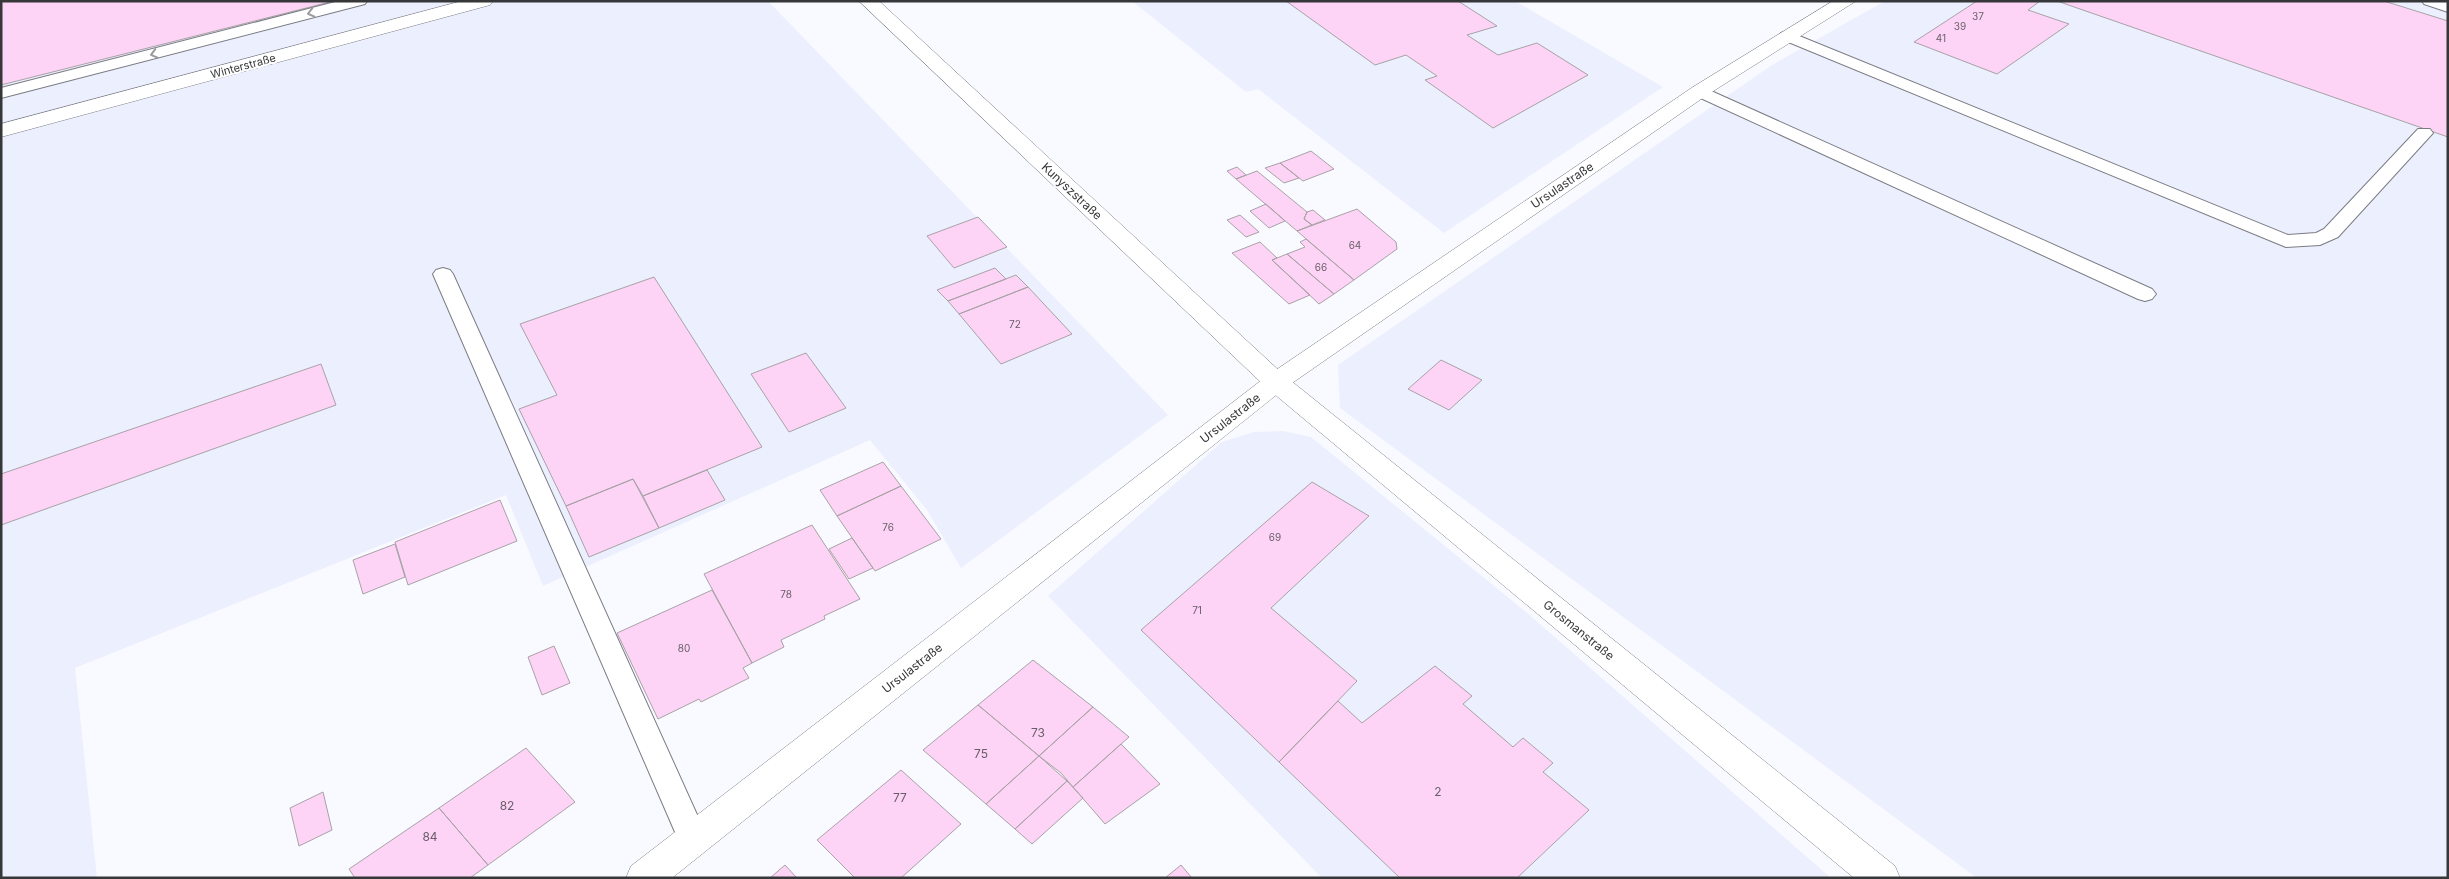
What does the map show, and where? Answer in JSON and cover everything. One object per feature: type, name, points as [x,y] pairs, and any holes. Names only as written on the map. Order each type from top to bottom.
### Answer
[{"type":"street","name":"Winterstraße","points":[[1,131],[484,1]]},
{"type":"street","name":"Kunyszstraße","points":[[868,1],[1276,382]]},
{"type":"street","name":"Ursulastraße","points":[[644,878],[1276,382],[1700,91],[1786,36],[1847,1]]},
{"type":"street","name":"Grosmanstraße","points":[[1276,382],[1882,878]]},
{"type":"lane","points":[[1,93],[358,1]]},
{"type":"lane","points":[[2430,1],[2448,7]]},
{"type":"lane","points":[[1786,36],[2286,241],[2320,240],[2331,233],[2424,133]]},
{"type":"lane","points":[[1700,91],[2145,294]]},
{"type":"lane","points":[[443,274],[693,839]]},
{"type":"shaded area","points":[[1,1],[768,1],[1168,415],[961,568],[927,510],[870,440],[543,586],[506,495],[75,668],[97,878],[1,878]]},
{"type":"shaded area","points":[[1132,1],[1515,1],[1663,87],[1444,233],[1258,89],[1246,92]]},
{"type":"shaded area","points":[[1885,1],[2448,1],[2448,878],[1977,878],[1340,408],[1338,365],[1772,65]]},
{"type":"shaded area","points":[[1283,431],[1311,437],[1526,612],[1831,878],[1322,878],[1048,596],[1222,442],[1254,432]]},
{"type":"building","points":[[1,1],[334,1],[1,85]]},
{"type":"building","points":[[1286,1],[1458,1],[1497,26],[1467,35],[1498,55],[1537,43],[1588,75],[1493,128],[1425,80],[1437,76],[1406,55],[1375,65]]},
{"type":"building","points":[[1977,1],[2040,1],[2028,10],[2069,24],[1997,74],[1914,42]]},
{"type":"building","points":[[2057,1],[2384,1],[2448,21],[2448,137]]},
{"type":"building","points":[[1311,151],[1334,169],[1303,181],[1280,163]]},
{"type":"building","points":[[1280,163],[1299,178],[1284,183],[1265,168]]},
{"type":"building","points":[[1237,167],[1246,175],[1236,179],[1227,171]]},
{"type":"building","points":[[1257,171],[1307,212],[1304,219],[1312,225],[1297,231],[1236,179]]},
{"type":"building","points":[[1266,204],[1285,221],[1269,228],[1250,211]]},
{"type":"building","points":[[1357,209],[1396,242],[1397,249],[1354,280],[1297,231]]},
{"type":"building","points":[[1313,210],[1325,220],[1312,225],[1304,219],[1307,212]]},
{"type":"building","points":[[1240,215],[1259,232],[1246,237],[1227,220]]},
{"type":"building","points":[[978,217],[1007,247],[954,268],[927,236]]},
{"type":"building","points":[[1306,239],[1354,280],[1334,294],[1287,254],[1305,247],[1300,242]]},
{"type":"building","points":[[1260,242],[1277,258],[1272,260],[1310,295],[1289,304],[1232,253]]},
{"type":"building","points":[[1287,254],[1334,294],[1319,304],[1272,260]]},
{"type":"building","points":[[995,268],[1006,279],[948,301],[937,290]]},
{"type":"building","points":[[1016,275],[1028,287],[959,314],[948,301]]},
{"type":"building","points":[[654,277],[762,447],[643,496],[633,479],[566,506],[519,409],[557,395],[520,324]]},
{"type":"building","points":[[1028,287],[1072,334],[1001,364],[959,314]]},
{"type":"building","points":[[806,353],[846,408],[789,432],[751,374]]},
{"type":"building","points":[[1441,360],[1482,380],[1449,410],[1408,389]]},
{"type":"building","points":[[321,364],[336,405],[1,525],[1,474]]},
{"type":"building","points":[[883,462],[901,486],[837,516],[820,490]]},
{"type":"building","points":[[707,470],[725,500],[659,528],[643,496]]},
{"type":"building","points":[[633,479],[659,528],[589,557],[566,506]]},
{"type":"building","points":[[1312,482],[1369,516],[1271,608],[1357,681],[1279,762],[1141,630]]},
{"type":"building","points":[[901,486],[941,539],[875,571],[837,516]]},
{"type":"building","points":[[500,500],[517,541],[408,585],[395,542]]},
{"type":"building","points":[[812,525],[860,599],[824,616],[825,619],[781,640],[784,647],[752,663],[704,574]]},
{"type":"building","points":[[852,538],[873,568],[849,579],[829,549]]},
{"type":"building","points":[[395,544],[405,577],[363,594],[353,560]]},
{"type":"building","points":[[712,590],[752,663],[743,668],[749,678],[701,702],[699,699],[658,719],[617,633]]},
{"type":"building","points":[[554,646],[570,683],[542,695],[528,657]]},
{"type":"building","points":[[1033,660],[1093,707],[1039,756],[978,705]]},
{"type":"building","points":[[1435,666],[1472,696],[1463,704],[1513,747],[1523,738],[1553,763],[1543,772],[1589,810],[1517,878],[1400,878],[1279,762],[1338,701],[1362,723]]},
{"type":"building","points":[[978,705],[1039,756],[986,804],[923,750]]},
{"type":"building","points":[[1093,707],[1129,737],[1073,787],[1061,773],[1039,756]]},
{"type":"building","points":[[1121,744],[1160,784],[1105,824],[1073,787]]},
{"type":"building","points":[[526,748],[575,802],[488,865],[439,808]]},
{"type":"building","points":[[1039,756],[1067,781],[1015,829],[986,804]]},
{"type":"building","points":[[901,770],[961,824],[901,878],[855,878],[817,840]]},
{"type":"building","points":[[1067,781],[1083,798],[1032,844],[1015,829]]},
{"type":"building","points":[[323,792],[332,830],[299,846],[290,808]]},
{"type":"building","points":[[439,808],[488,865],[470,878],[355,878],[349,869]]},
{"type":"building","points":[[785,865],[797,878],[770,878]]},
{"type":"building","points":[[1181,865],[1192,878],[1165,878]]}]
